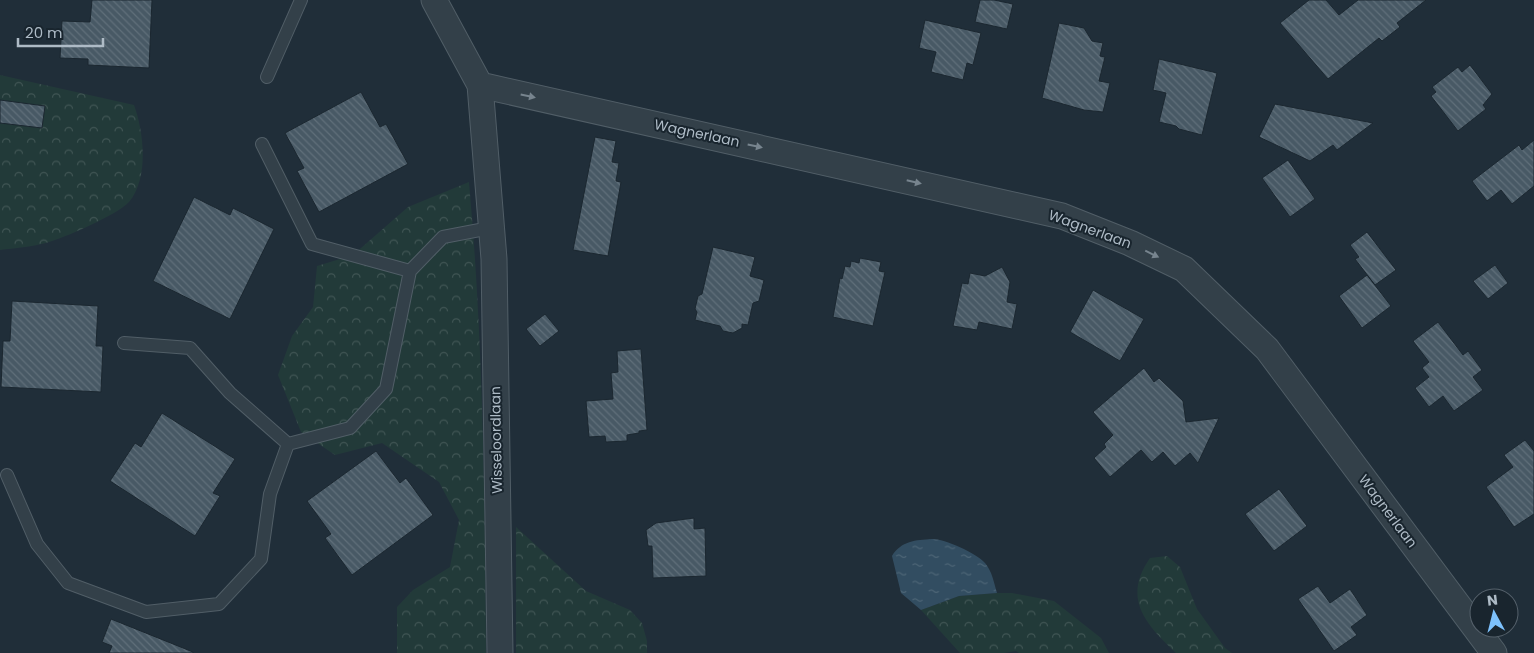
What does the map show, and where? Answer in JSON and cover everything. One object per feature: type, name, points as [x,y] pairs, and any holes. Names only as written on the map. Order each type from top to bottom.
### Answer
[{"type":"street","name":"Wisseloordlaan","points":[[434,0],[480,85],[490,228],[494,259],[500,653]]},
{"type":"street","name":"Wagnerlaan","points":[[480,85],[1062,216],[1130,243],[1184,269],[1267,349],[1494,653]]},
{"type":"lane","points":[[267,77],[301,0]]},
{"type":"lane","points":[[262,144],[312,244],[410,271]]},
{"type":"lane","points":[[288,444],[350,428],[386,389],[410,271],[443,237],[490,228]]},
{"type":"lane","points":[[124,343],[190,348],[230,393],[288,444]]},
{"type":"lane","points":[[7,475],[37,544],[68,583],[146,612],[192,607],[219,604],[261,560],[270,494],[288,444]]},
{"type":"green space","points":[[0,75],[134,105],[140,128],[143,155],[140,181],[129,202],[102,219],[46,243],[0,250]]},
{"type":"green space","points":[[469,182],[480,358],[484,476],[486,653],[397,653],[397,607],[413,590],[450,567],[459,520],[439,482],[382,443],[335,455],[301,432],[278,375],[292,336],[313,307],[317,266],[353,255],[408,207]]},
{"type":"green space","points":[[516,527],[586,591],[630,610],[642,623],[647,641],[647,653],[516,653]]},
{"type":"green space","points":[[1167,556],[1180,567],[1197,609],[1225,648],[1232,653],[1176,653],[1147,621],[1141,610],[1138,598],[1138,586],[1142,572],[1150,558]]},
{"type":"green space","points":[[1012,593],[1054,601],[1101,638],[1109,653],[1019,653],[1016,651],[1004,653],[960,653],[921,610],[959,596]]},
{"type":"water","points":[[932,539],[952,544],[981,559],[993,577],[997,593],[959,596],[921,610],[901,593],[892,556],[904,544]]},
{"type":"building","points":[[92,0],[152,0],[149,68],[88,65],[88,59],[60,58],[62,21],[90,22]]},
{"type":"building","points":[[980,0],[994,0],[1013,4],[1007,29],[975,22]]},
{"type":"building","points":[[1309,0],[1326,0],[1339,15],[1358,0],[1426,0],[1397,23],[1400,27],[1382,41],[1379,38],[1328,79],[1280,23]]},
{"type":"building","points":[[925,20],[981,33],[973,65],[967,63],[963,80],[931,72],[936,52],[919,48]]},
{"type":"building","points":[[1059,23],[1084,28],[1092,41],[1103,43],[1100,56],[1105,57],[1099,81],[1110,83],[1103,112],[1084,110],[1042,98]]},
{"type":"building","points":[[1159,59],[1217,73],[1202,135],[1159,122],[1166,93],[1153,90]]},
{"type":"building","points":[[1470,65],[1492,94],[1483,105],[1486,109],[1458,131],[1431,96],[1436,92],[1432,87],[1458,67],[1462,72]]},
{"type":"building","points":[[361,92],[380,127],[386,124],[408,164],[319,212],[297,171],[304,168],[285,133]]},
{"type":"building","points":[[0,100],[45,106],[42,128],[0,123]]},
{"type":"building","points":[[1275,104],[1373,123],[1337,150],[1333,145],[1310,161],[1259,137]]},
{"type":"building","points":[[595,137],[616,141],[612,162],[619,163],[616,181],[621,182],[608,256],[573,250]]},
{"type":"building","points":[[1534,140],[1534,186],[1512,204],[1501,190],[1487,201],[1472,181],[1519,145],[1522,150]]},
{"type":"building","points":[[1288,160],[1315,199],[1290,217],[1262,178]]},
{"type":"building","points":[[194,197],[230,215],[233,208],[274,229],[230,319],[153,281]]},
{"type":"building","points":[[1367,232],[1396,270],[1375,285],[1355,259],[1359,257],[1350,245]]},
{"type":"building","points":[[713,247],[755,257],[750,276],[764,280],[759,301],[753,303],[748,325],[742,324],[742,328],[733,333],[723,331],[720,326],[695,320],[698,296],[702,294]]},
{"type":"building","points":[[860,258],[881,262],[879,271],[885,272],[873,326],[833,317],[840,278],[842,279],[845,266],[850,267],[851,261],[859,263]]},
{"type":"building","points":[[1495,265],[1508,283],[1488,299],[1473,281]]},
{"type":"building","points":[[1002,267],[1010,282],[1007,302],[1017,304],[1012,329],[979,322],[977,330],[953,326],[962,283],[968,284],[970,273],[985,276]]},
{"type":"building","points":[[1367,275],[1391,306],[1362,328],[1339,296]]},
{"type":"building","points":[[1093,290],[1144,319],[1120,361],[1070,332]]},
{"type":"building","points":[[12,301],[98,306],[96,346],[103,346],[101,392],[1,387],[3,341],[10,341]]},
{"type":"building","points":[[545,314],[559,331],[540,346],[526,329]]},
{"type":"building","points":[[1438,322],[1463,355],[1468,351],[1482,370],[1473,377],[1483,390],[1454,411],[1443,396],[1429,407],[1415,388],[1429,377],[1422,368],[1429,362],[1413,341]]},
{"type":"building","points":[[641,349],[647,430],[627,435],[627,441],[606,442],[605,436],[589,437],[586,401],[613,399],[611,373],[618,372],[617,351]]},
{"type":"building","points":[[1144,368],[1154,382],[1159,378],[1183,401],[1186,422],[1219,418],[1198,463],[1190,453],[1175,466],[1163,452],[1152,462],[1141,450],[1110,477],[1094,458],[1106,447],[1104,444],[1113,435],[1093,412]]},
{"type":"building","points":[[162,413],[235,459],[213,493],[220,496],[195,536],[110,481],[135,443],[141,447]]},
{"type":"building","points":[[1525,440],[1534,451],[1534,514],[1514,527],[1486,487],[1513,467],[1504,455]]},
{"type":"building","points":[[376,451],[400,483],[406,478],[433,515],[352,575],[325,538],[331,534],[307,501]]},
{"type":"building","points":[[1279,489],[1307,526],[1274,551],[1245,514]]},
{"type":"building","points":[[694,518],[694,529],[705,528],[706,576],[653,578],[652,546],[648,546],[646,530],[656,523]]},
{"type":"building","points":[[1318,586],[1330,603],[1350,589],[1367,615],[1351,627],[1357,635],[1334,651],[1298,599]]},
{"type":"building","points":[[111,619],[193,653],[109,653],[112,646],[102,642]]}]
